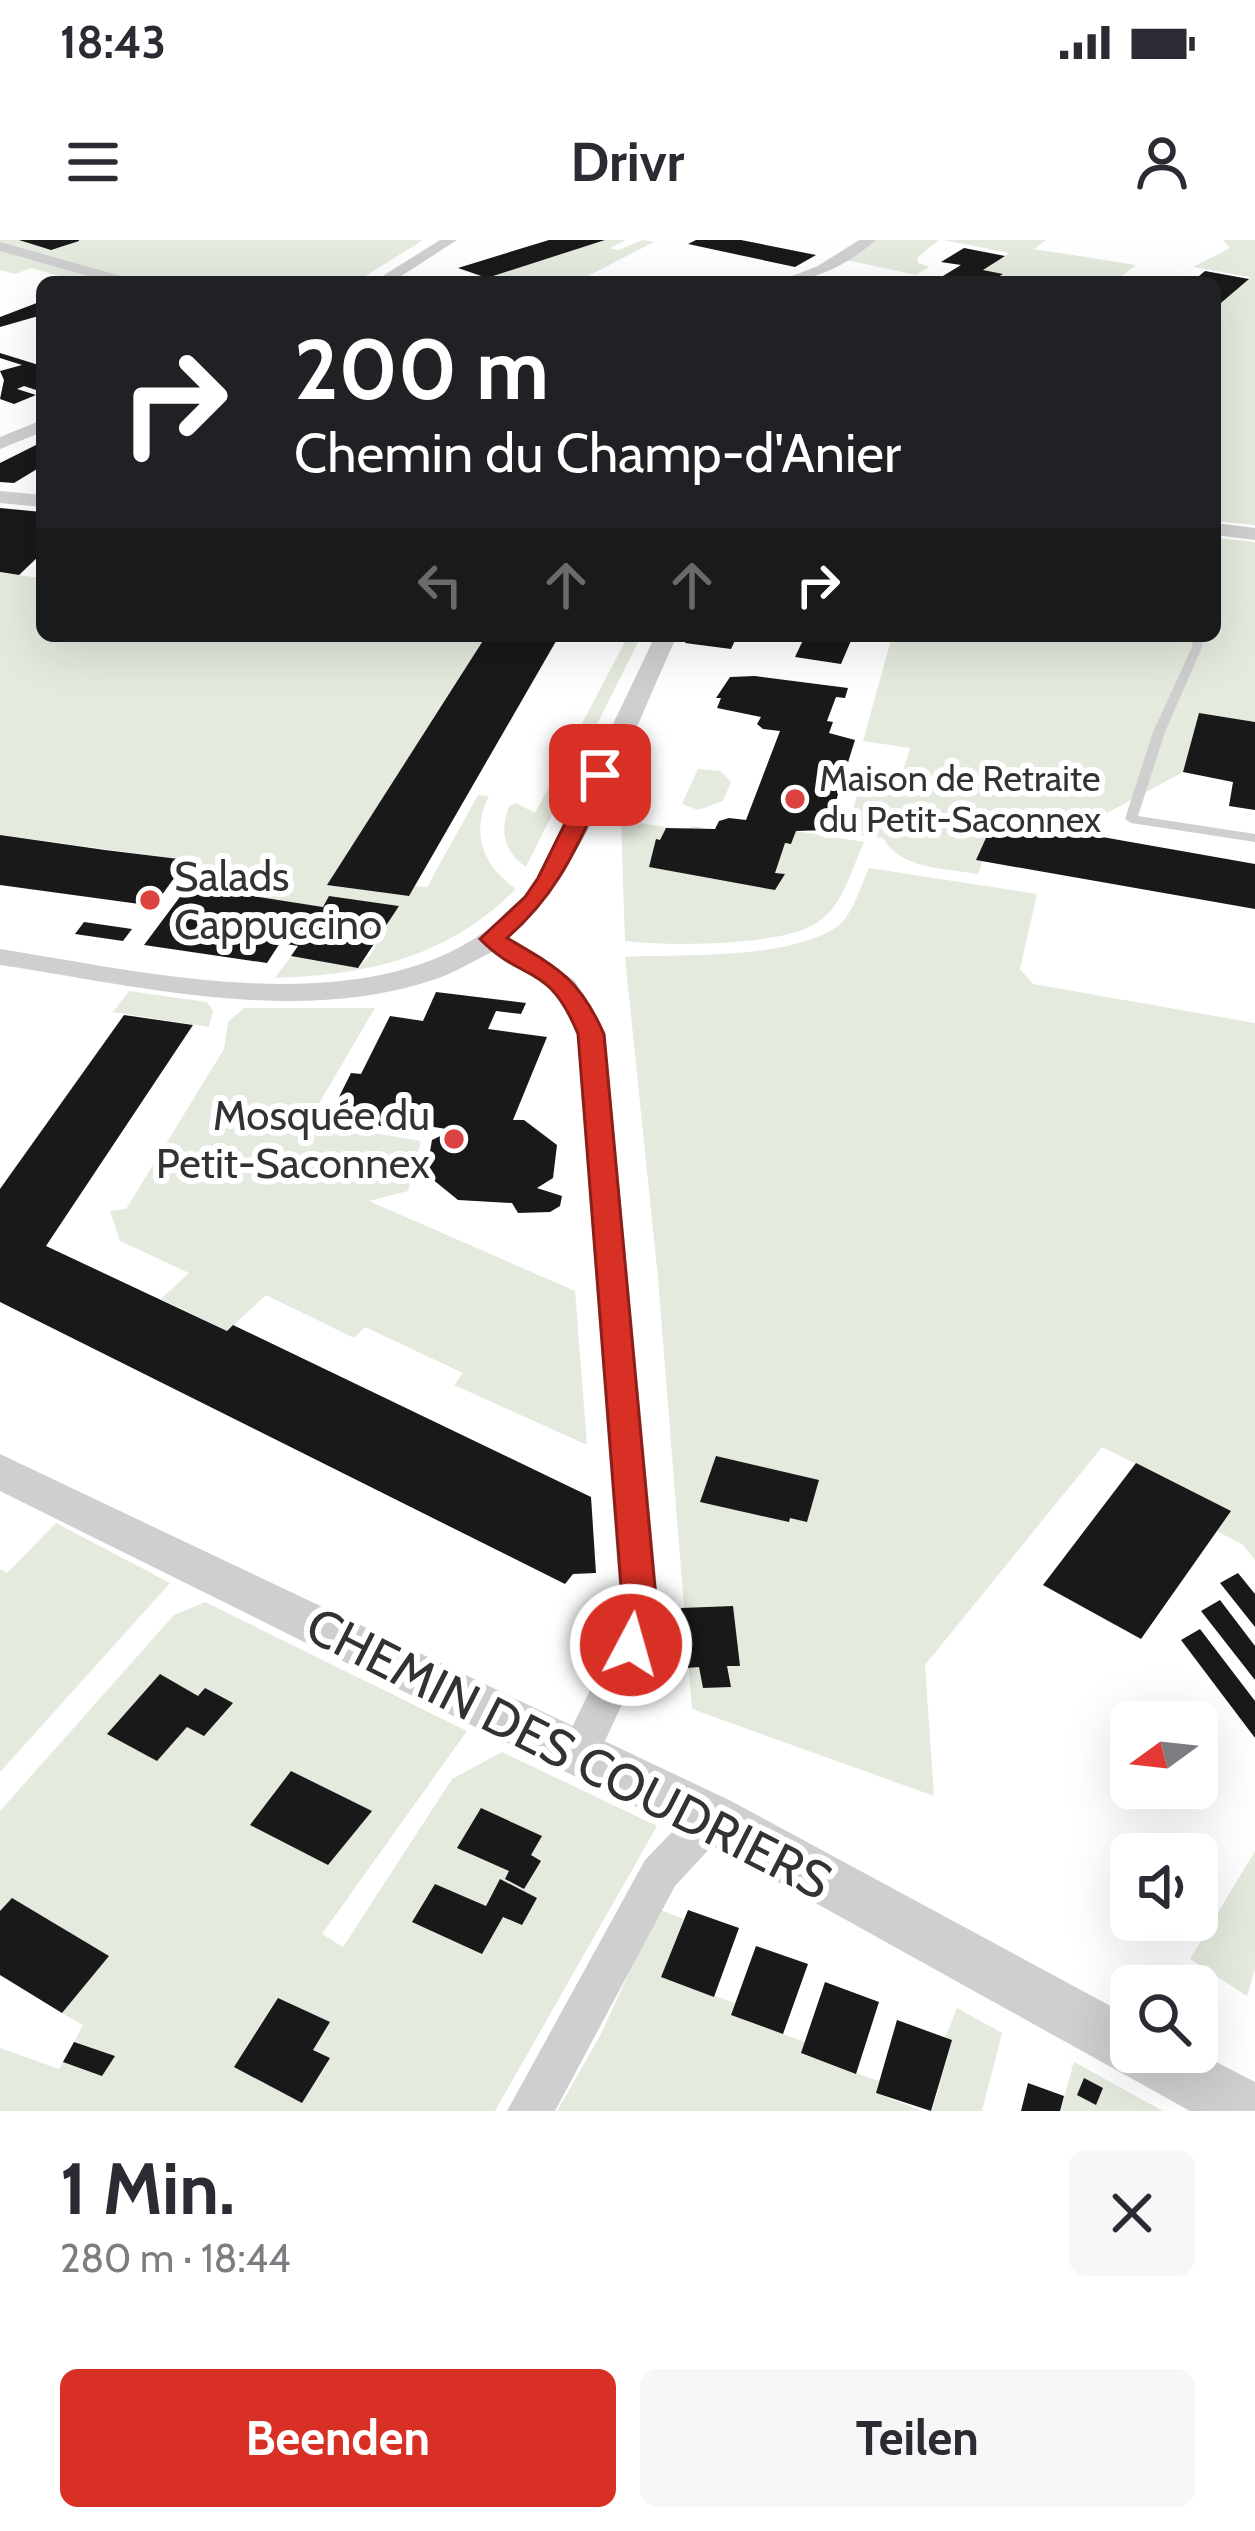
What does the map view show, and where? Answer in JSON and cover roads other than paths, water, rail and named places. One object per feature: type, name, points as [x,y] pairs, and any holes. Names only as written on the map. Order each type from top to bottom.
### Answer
[{"type":"street","points":[[391,276],[450,240]]},
{"type":"street","points":[[803,276],[869,240]]},
{"type":"street","points":[[0,246],[104,276]]},
{"type":"street","points":[[0,444],[36,428]]},
{"type":"street","points":[[0,497],[36,500]]},
{"type":"street","points":[[1221,531],[1255,534]]},
{"type":"street","points":[[0,957],[280,994],[348,990],[461,956],[491,939],[534,902],[550,878],[663,642]]},
{"type":"street","points":[[491,939],[541,965],[576,999],[591,1034],[596,1076],[639,1599],[631,1645],[580,1751]]},
{"type":"street","name":"CHEMIN DES COUDRIERS","points":[[0,1472],[712,1818],[1110,2036]]},
{"type":"street","points":[[530,2111],[660,1874],[712,1818]]},
{"type":"street","name":"CHEMIN DES COUDRIERS","points":[[1178,2073],[1249,2111]]},
{"type":"lane","points":[[1197,642],[1131,818],[1255,838]]},
{"type":"place","name":"Maison de Retraite du Petit-Saconnex","points":[[795,799]]},
{"type":"place","name":"Salads Cappuccino","points":[[150,900]]},
{"type":"place","name":"Mosquée du Petit-Saconnex","points":[[454,1139]]}]
